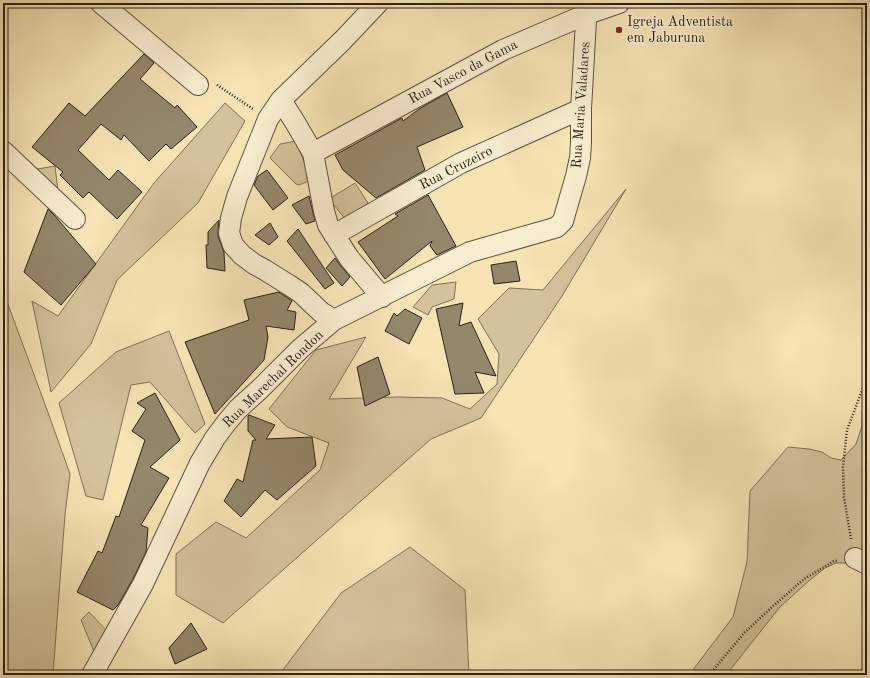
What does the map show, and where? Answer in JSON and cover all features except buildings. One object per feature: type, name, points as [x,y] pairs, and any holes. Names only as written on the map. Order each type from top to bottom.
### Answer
[{"type":"street","points":[[101,3],[198,85]]},
{"type":"street","points":[[334,320],[321,312],[289,285],[242,255],[233,245],[229,233],[231,218],[237,198],[268,119],[281,100],[343,40],[378,3]]},
{"type":"street","name":"Rua Vasco da Gama","points":[[313,153],[503,50],[587,8],[619,3]]},
{"type":"street","name":"Rua Maria Valadares","points":[[557,227],[563,221],[580,158],[581,109],[587,8]]},
{"type":"street","points":[[281,100],[313,153],[328,225],[349,258],[382,297]]},
{"type":"street","name":"Rua Cruzeiro","points":[[334,235],[461,163],[581,109]]},
{"type":"street","points":[[3,151],[75,219]]},
{"type":"street","name":"Rua Marechal Rondon","points":[[92,675],[143,584],[200,462],[215,438],[226,422],[238,409],[300,349],[334,320],[470,252],[557,227]]},
{"type":"path","points":[[198,85],[217,85],[268,119]]},
{"type":"path","points":[[711,675],[744,633],[804,579],[834,561],[861,561],[848,525],[844,497],[843,467],[847,430],[863,388],[867,387]]},
{"type":"shaded area","points":[[225,103],[245,121],[198,203],[117,280],[91,344],[51,392],[32,301],[58,316],[154,183]]},
{"type":"shaded area","points":[[296,141],[311,180],[299,185],[296,184],[270,158],[280,144]]},
{"type":"shaded area","points":[[55,166],[58,191],[32,170]]},
{"type":"shaded area","points":[[355,183],[368,203],[347,221],[329,199]]},
{"type":"shaded area","points":[[626,189],[562,296],[481,418],[431,439],[223,623],[176,595],[176,554],[216,522],[246,538],[320,470],[329,443],[287,427],[269,409],[316,350],[366,337],[329,399],[398,397],[442,398],[470,409],[497,384],[499,354],[478,319],[509,288],[543,290]]},
{"type":"shaded area","points":[[456,282],[454,299],[432,307],[428,315],[413,307],[432,285]]},
{"type":"shaded area","points":[[3,291],[70,474],[65,515],[53,675],[3,675]]},
{"type":"shaded area","points":[[169,331],[205,424],[195,433],[150,382],[131,385],[103,500],[86,496],[59,403],[116,352]]},
{"type":"shaded area","points":[[867,388],[867,570],[848,563],[836,563],[825,568],[780,607],[726,675],[689,675],[733,617],[747,562],[750,491],[788,447],[822,452],[831,458],[841,460],[856,444],[862,426],[862,412]]},
{"type":"shaded area","points":[[410,547],[465,590],[469,675],[279,675],[341,593]]},
{"type":"shaded area","points":[[89,612],[108,632],[95,654],[81,620]]},
{"type":"shaded area","points":[[164,671],[181,675],[87,675],[98,672]]},
{"type":"place","name":"Igreja Adventista em Jaburuna","points":[[619,30]]}]
